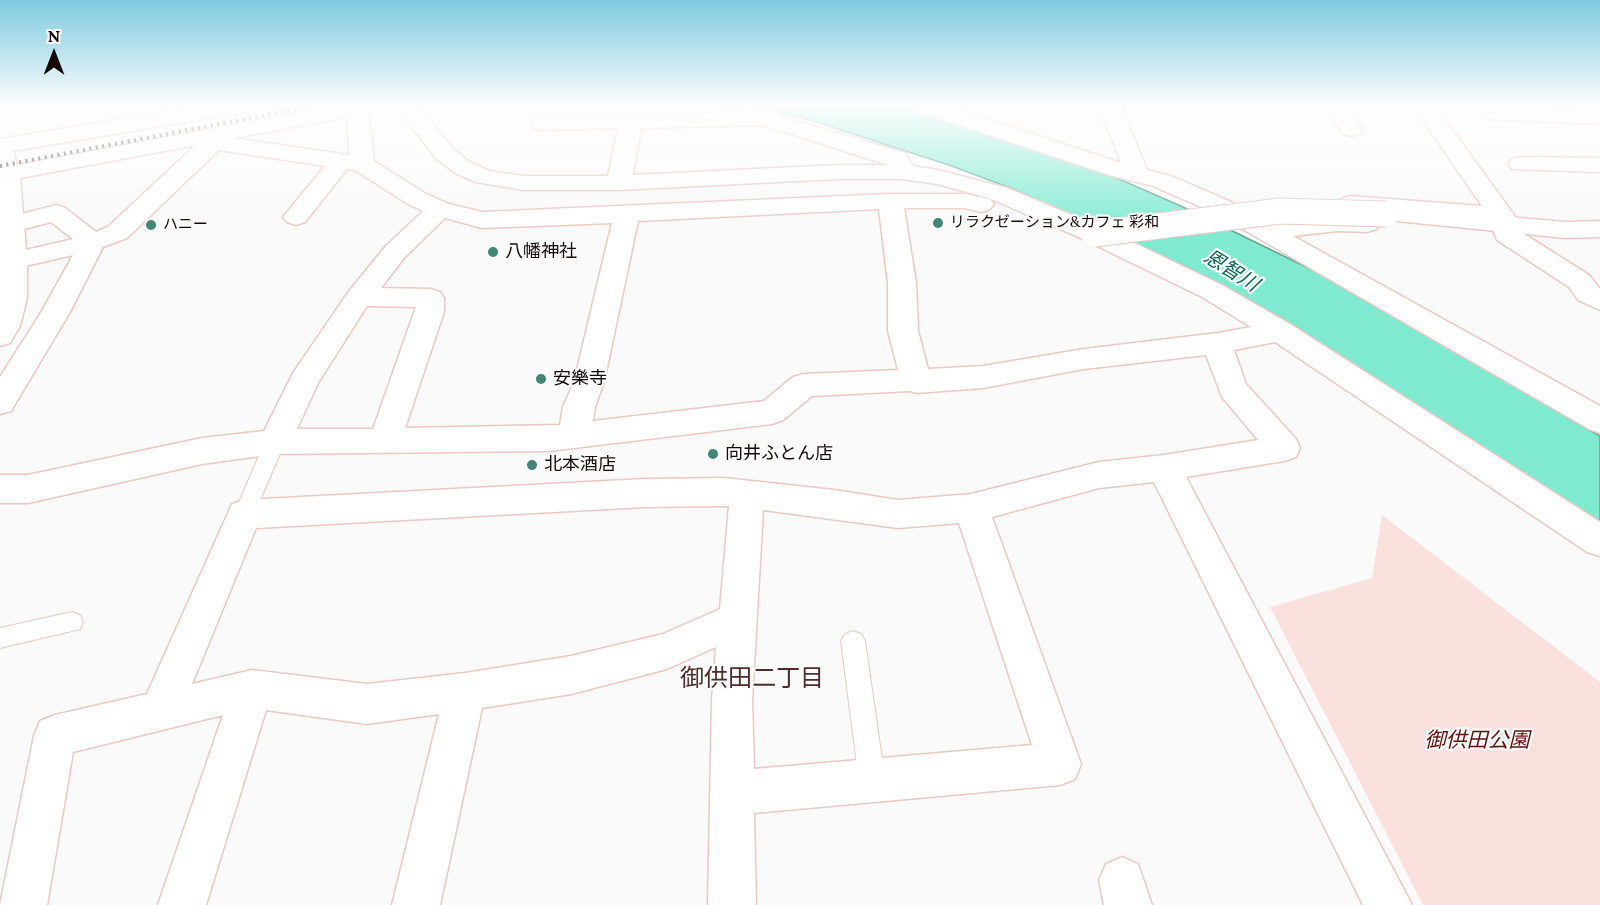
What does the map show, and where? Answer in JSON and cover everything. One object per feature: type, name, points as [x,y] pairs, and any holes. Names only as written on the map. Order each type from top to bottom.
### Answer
[{"type":"street","points":[[0,148],[12,224],[7,263],[13,298],[6,326],[0,336]]},
{"type":"street","points":[[4,174],[153,148]]},
{"type":"street","points":[[7,263],[93,242],[118,232],[206,148]]},
{"type":"street","points":[[276,148],[352,163],[417,199],[440,209],[482,220],[890,201],[965,201],[991,207],[1075,242],[1269,334]]},
{"type":"street","points":[[296,217],[352,163],[355,148]]},
{"type":"street","points":[[440,148],[463,168],[485,177],[524,183],[619,183],[810,173],[903,172],[938,177],[998,193],[1094,234],[1212,291],[1269,334],[1600,541]]},
{"type":"street","points":[[619,183],[626,148]]},
{"type":"street","points":[[812,148],[810,183],[844,203]]},
{"type":"street","points":[[866,148],[897,158],[903,172]]},
{"type":"street","points":[[1052,148],[1117,170],[1162,181],[1222,207],[1600,421]]},
{"type":"street","points":[[1127,148],[1137,174]]},
{"type":"street","points":[[1452,148],[1503,225],[1580,281],[1588,294],[1600,301]]},
{"type":"street","points":[[1520,164],[1600,165]]},
{"type":"street","points":[[890,201],[902,283],[903,331],[916,382]]},
{"type":"street","points":[[1222,207],[1280,202],[1374,205],[1503,225]]},
{"type":"street","points":[[275,442],[304,381],[359,297],[395,252],[440,209]]},
{"type":"street","points":[[1094,234],[1280,212],[1334,211],[1565,230],[1600,230]]},
{"type":"street","points":[[12,224],[56,213],[93,242]]},
{"type":"street","points":[[574,436],[579,407],[589,382],[627,214]]},
{"type":"street","points":[[1265,232],[1337,223],[1503,225]]},
{"type":"street","points":[[0,403],[56,312],[93,242]]},
{"type":"street","points":[[359,297],[430,298],[430,312],[384,442]]},
{"type":"street","points":[[0,489],[28,489],[202,451],[275,442],[384,442],[574,436],[772,412],[804,385],[916,382],[984,377],[1084,359],[1218,343],[1269,334]]},
{"type":"street","points":[[160,712],[244,514],[645,493],[724,492],[834,504],[898,514],[971,508],[1099,475],[1164,468],[1284,448],[1233,389],[1222,362],[1218,343]]},
{"type":"street","points":[[1164,468],[1388,905]]},
{"type":"street","points":[[732,905],[732,701],[747,495]]},
{"type":"street","points":[[732,793],[1060,764],[971,508]]},
{"type":"street","points":[[23,905],[55,736],[252,689],[367,704],[465,692],[571,675],[667,651],[738,619]]},
{"type":"street","points":[[182,905],[252,689]]},
{"type":"street","points":[[416,905],[465,692]]},
{"type":"lane","points":[[244,514],[275,442]]},
{"type":"lane","points":[[0,638],[72,622]]},
{"type":"lane","points":[[853,641],[872,780]]},
{"type":"green space","name":"御供田公園","points":[[1382,515],[1600,682],[1600,905],[1423,905],[1270,607],[1372,578]]},
{"type":"water","name":"恩智川","points":[[897,148],[1040,148],[1087,165],[1183,207],[1331,279],[1600,436],[1600,526],[1101,229],[1013,189]]},
{"type":"railway","points":[[0,166],[92,148]]},
{"type":"place","name":"リラクゼーション&カフェ 彩和","points":[[938,223]]},
{"type":"place","name":"ハニー","points":[[151,225]]},
{"type":"place","name":"八幡神社","points":[[493,252]]},
{"type":"place","name":"安樂寺","points":[[541,379]]},
{"type":"place","name":"向井ふとん店","points":[[713,454]]},
{"type":"place","name":"北本酒店","points":[[532,465]]},
{"type":"district","name":"御供田二丁目","points":[[752,679]]}]
